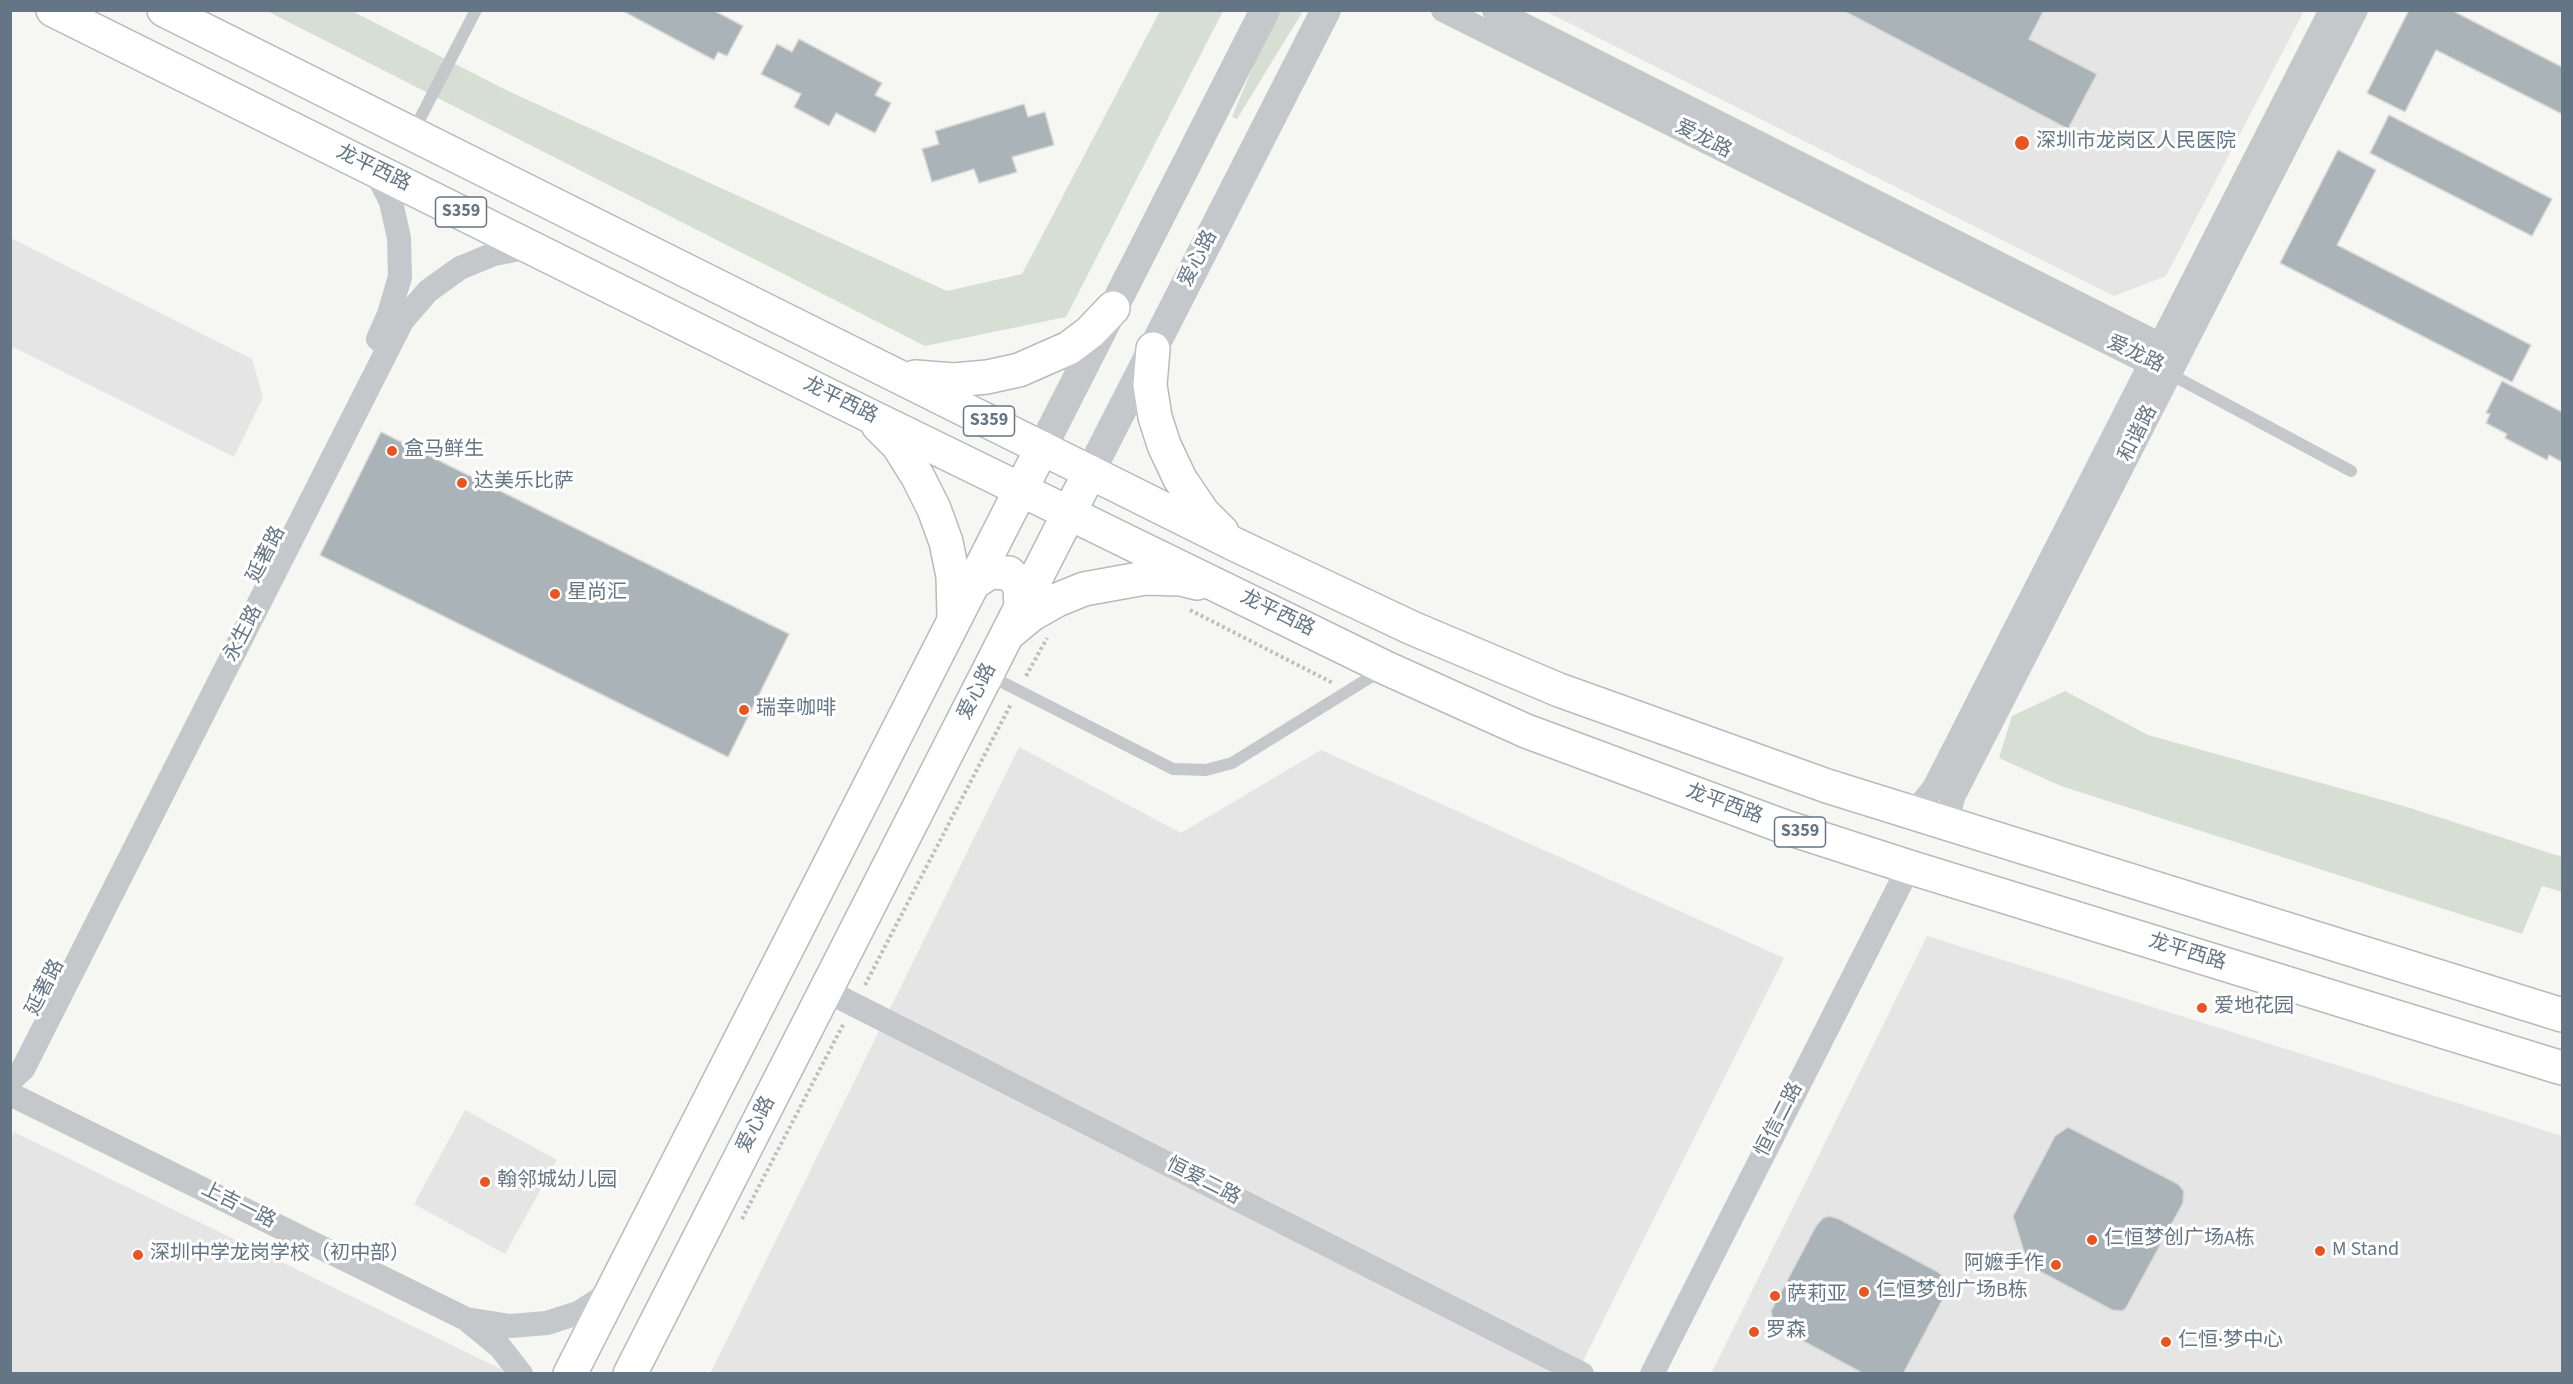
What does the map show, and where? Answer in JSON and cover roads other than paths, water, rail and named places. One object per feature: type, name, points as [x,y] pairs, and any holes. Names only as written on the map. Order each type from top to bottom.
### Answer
[{"type":"main road","name":"龙平西路","points":[[53,10],[868,415],[1386,668],[1526,731],[1785,827],[2562,1068]]},
{"type":"main road","name":"S359","points":[[164,10],[1234,544],[1412,628],[1559,690],[1827,786],[2562,1015]]},
{"type":"main road","points":[[887,370],[920,378],[954,380],[987,377],[1019,370],[1069,348],[1090,332],[1113,308]]},
{"type":"main road","points":[[1153,349],[1150,385],[1155,417],[1164,445],[1180,479],[1203,513],[1234,544]]},
{"type":"main road","points":[[868,415],[897,445],[918,477],[934,509],[946,542],[953,576],[954,617]]},
{"type":"main road","points":[[570,1374],[1042,448]]},
{"type":"main road","name":"爱心路","points":[[630,1374],[1090,472]]},
{"type":"main road","points":[[972,584],[990,572],[1009,573],[1020,585],[1015,621]]},
{"type":"main road","points":[[1015,621],[1084,589],[1112,582],[1145,578],[1181,579],[1230,591]]},
{"type":"street","points":[[1042,448],[1265,10]]},
{"type":"street","name":"爱心路","points":[[1090,472],[1326,10]]},
{"type":"street","name":"爱龙路","points":[[1443,10],[2160,361]]},
{"type":"street","name":"爱龙路","points":[[1494,10],[2160,361]]},
{"type":"street","name":"和谐路","points":[[1958,826],[1950,810],[1953,797],[2160,361],[2331,10]]},
{"type":"street","name":"和谐路","points":[[1903,809],[1921,804],[1934,788],[2160,361],[2356,10]]},
{"type":"street","name":"延著路","points":[[10,1058],[389,314],[400,277],[399,238],[391,202],[375,170]]},
{"type":"street","name":"永生路","points":[[10,1081],[23,1069],[402,321],[428,291],[460,268],[494,254],[531,247]]},
{"type":"street","name":"恒信二路","points":[[1652,1374],[1909,867]]},
{"type":"street","name":"恒爱二路","points":[[825,990],[1582,1374]]},
{"type":"street","name":"上吉一路","points":[[10,1094],[466,1319],[500,1347],[521,1374]]},
{"type":"street","name":"上吉一路","points":[[466,1319],[510,1326],[548,1323],[578,1313],[611,1292]]},
{"type":"lane","points":[[412,134],[476,10]]},
{"type":"lane","points":[[2160,361],[2351,471]]},
{"type":"lane","points":[[987,674],[1173,769],[1206,770],[1232,763],[1386,668]]},
{"type":"place","name":"深圳市龙岗区人民医院","points":[[2022,143]]},
{"type":"place","name":"盒马鲜生","points":[[392,451]]},
{"type":"place","name":"达美乐比萨","points":[[462,483]]},
{"type":"place","name":"星尚汇","points":[[555,594]]},
{"type":"place","name":"瑞幸咖啡","points":[[744,710]]},
{"type":"place","name":"爱地花园","points":[[2202,1008]]},
{"type":"place","name":"翰邻城幼儿园","points":[[485,1182]]},
{"type":"place","name":"仁恒梦创广场A栋","points":[[2092,1240]]},
{"type":"place","name":"M Stand","points":[[2320,1251]]},
{"type":"place","name":"深圳中学龙岗学校（初中部）","points":[[138,1255]]},
{"type":"place","name":"阿嬷手作","points":[[2056,1265]]},
{"type":"place","name":"仁恒梦创广场B栋","points":[[1864,1292]]},
{"type":"place","name":"萨莉亚","points":[[1775,1296]]},
{"type":"place","name":"罗森","points":[[1754,1332]]},
{"type":"place","name":"仁恒·梦中心","points":[[2166,1342]]}]
